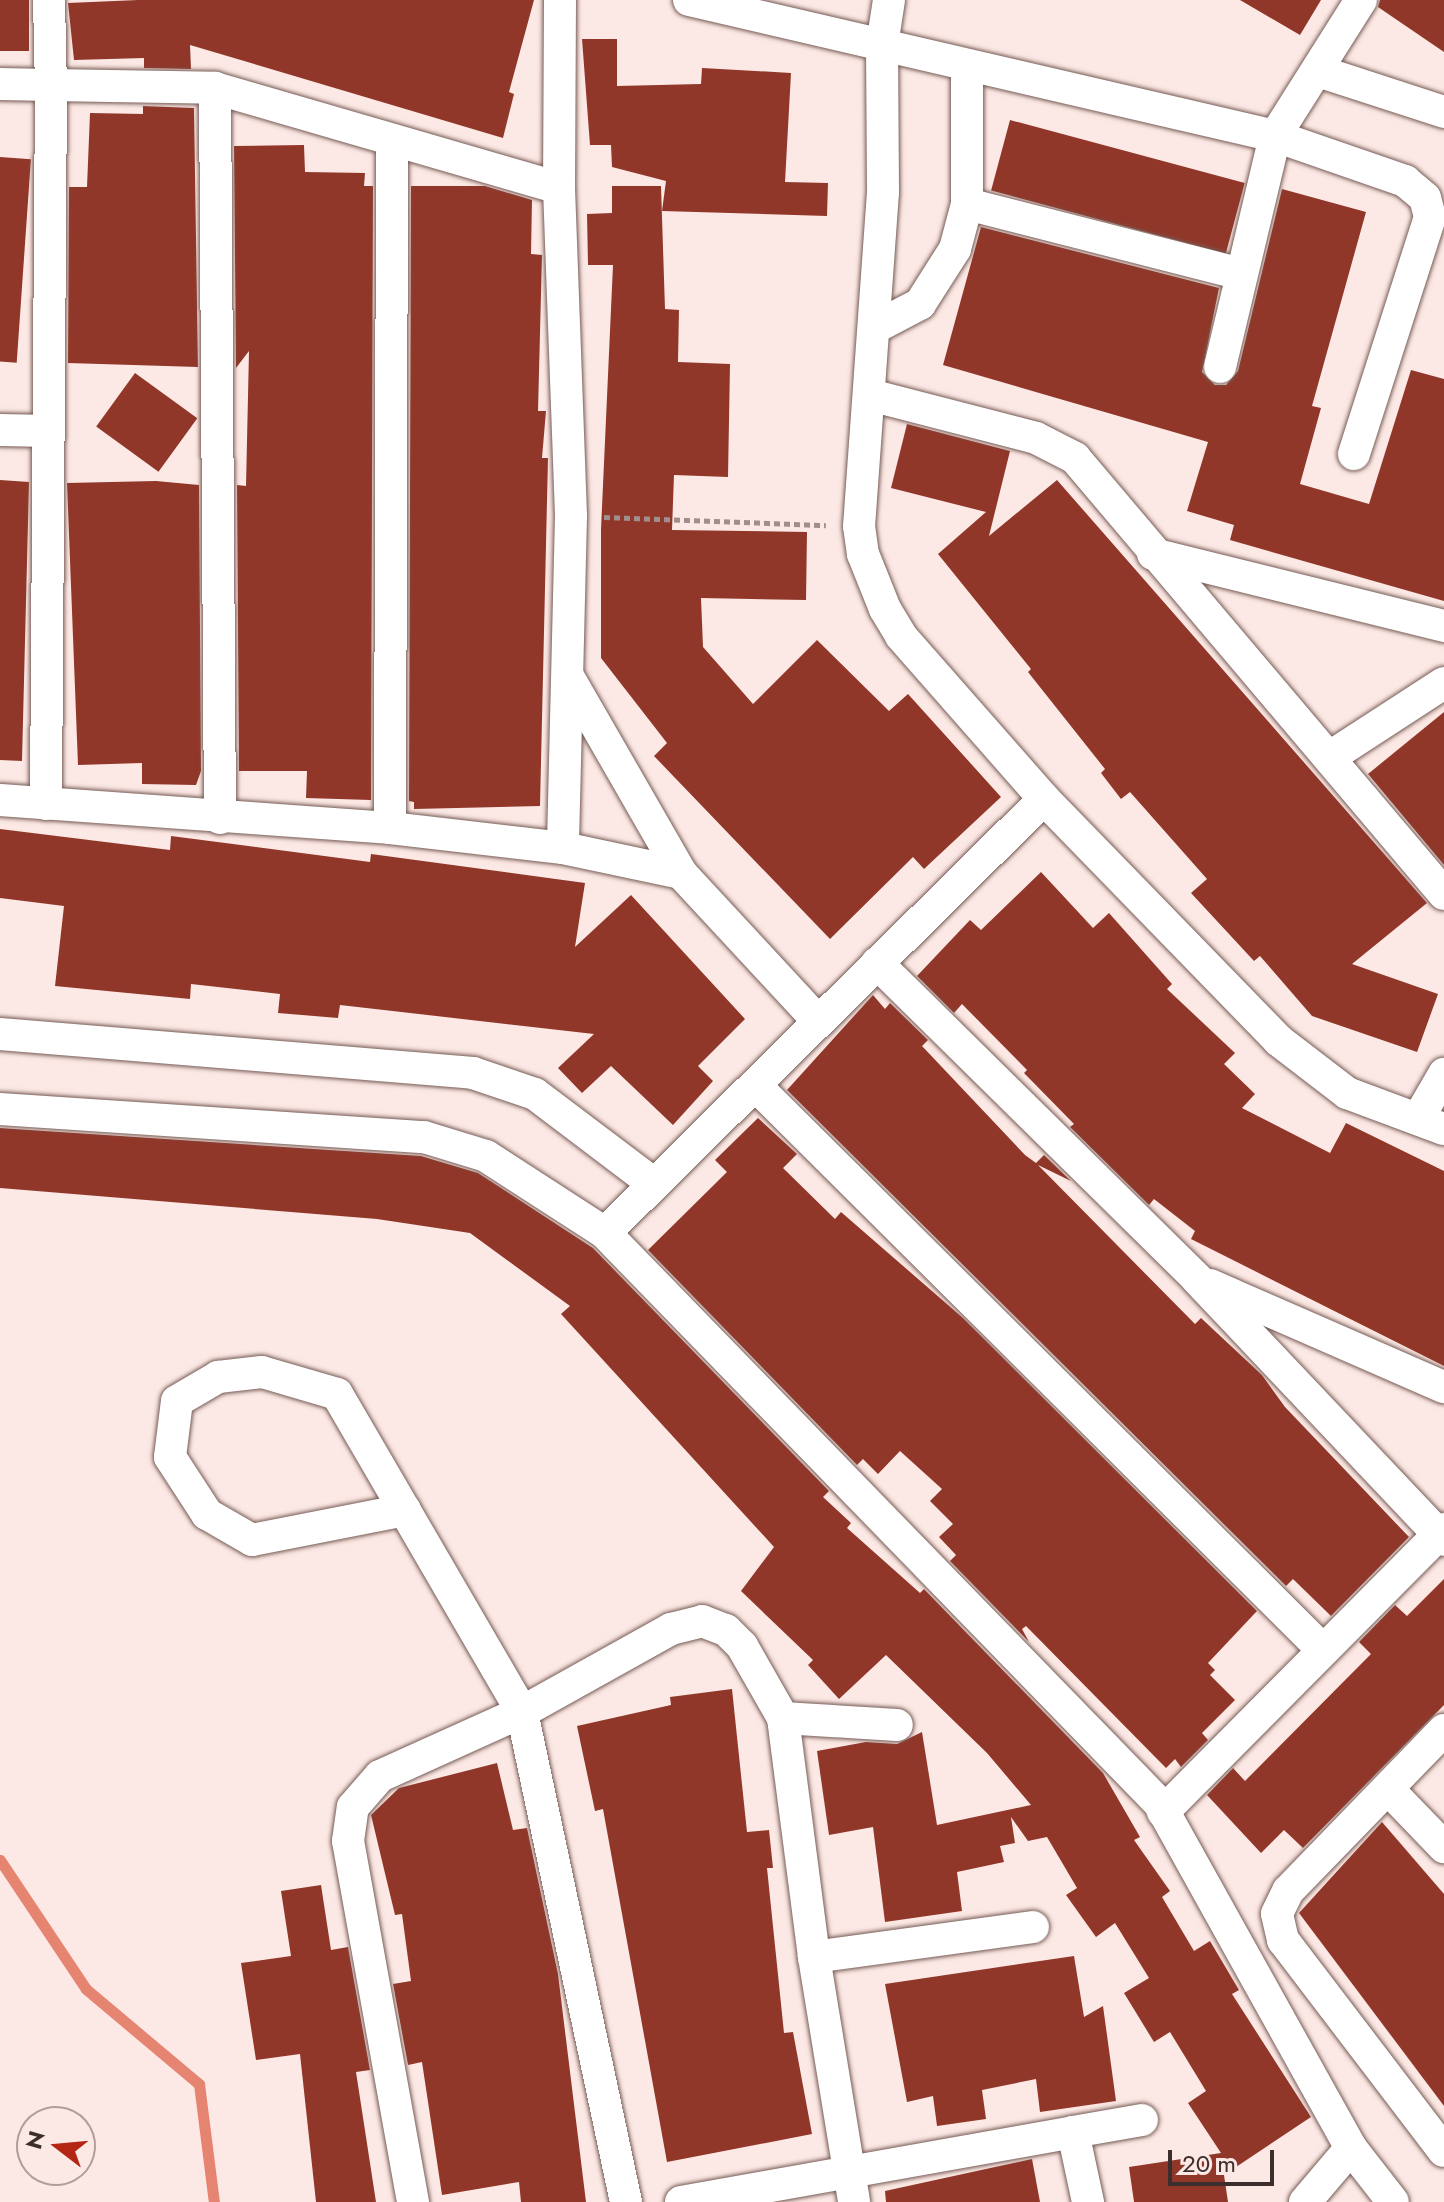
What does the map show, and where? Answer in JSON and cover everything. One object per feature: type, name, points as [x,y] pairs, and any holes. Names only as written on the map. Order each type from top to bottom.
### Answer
[{"type":"street","points":[[46,804],[49,0]]},
{"type":"street","points":[[560,0],[559,188],[571,516],[563,848]]},
{"type":"street","points":[[689,0],[1275,136],[1405,181],[1430,206],[1354,454]]},
{"type":"street","points":[[889,0],[882,45],[883,192],[859,526],[874,583],[901,636],[1044,799],[1278,1040],[1347,1093],[1432,1123],[1444,1074]]},
{"type":"street","points":[[1220,367],[1275,136],[1361,0]]},
{"type":"street","points":[[874,328],[920,304],[955,249],[967,204],[967,65]]},
{"type":"street","points":[[1318,71],[1444,112]]},
{"type":"street","points":[[0,84],[215,88],[392,143],[559,188]]},
{"type":"street","points":[[215,88],[220,818]]},
{"type":"street","points":[[390,828],[392,143]]},
{"type":"street","points":[[967,204],[1241,274]]},
{"type":"street","points":[[870,395],[1036,438],[1065,451],[1330,757],[1444,894]]},
{"type":"street","points":[[0,430],[46,431]]},
{"type":"street","points":[[1153,554],[1444,626]]},
{"type":"street","points":[[569,678],[681,873],[816,1019]]},
{"type":"street","points":[[1330,757],[1444,683]]},
{"type":"street","points":[[605,1233],[755,1085],[816,1019],[1044,799]]},
{"type":"street","points":[[0,800],[390,828],[563,848],[681,873]]},
{"type":"street","points":[[877,963],[1197,1279],[1443,1535],[1321,1648],[1163,1812]]},
{"type":"street","points":[[0,1034],[473,1073],[535,1094],[654,1184]]},
{"type":"street","points":[[755,1085],[1321,1648]]},
{"type":"street","points":[[0,1109],[424,1137],[486,1156],[605,1233],[1163,1812],[1351,2148],[1393,2202]]},
{"type":"street","points":[[1197,1279],[1444,1387]]},
{"type":"street","points":[[405,1510],[252,1540],[207,1514],[170,1457],[177,1401],[218,1377],[262,1372],[337,1394],[405,1510],[522,1712],[626,2202]]},
{"type":"street","points":[[413,2202],[348,1825],[361,1793],[380,1776],[522,1712],[671,1629],[702,1621],[726,1630],[742,1646],[783,1718],[814,1957],[851,2187]]},
{"type":"street","points":[[783,1718],[897,1725]]},
{"type":"street","points":[[1444,1730],[1288,1891],[1277,1914],[1278,1928],[1444,2151]]},
{"type":"street","points":[[1388,1789],[1444,1847]]},
{"type":"street","points":[[814,1957],[1033,1927]]},
{"type":"street","points":[[681,2202],[851,2187],[1073,2132],[1142,2120]]},
{"type":"street","points":[[1073,2132],[1088,2202]]},
{"type":"street","points":[[1305,2202],[1351,2148]]},
{"type":"path","points":[[571,516],[859,526]]},
{"type":"building","points":[[0,0],[29,0],[29,51],[0,51]]},
{"type":"building","points":[[138,0],[534,0],[509,92],[514,94],[503,138],[190,45],[191,69],[144,68],[144,58],[74,60],[68,3]]},
{"type":"building","points":[[1240,0],[1321,0],[1300,35]]},
{"type":"building","points":[[1380,0],[1444,0],[1444,52],[1378,7]]},
{"type":"building","points":[[582,39],[617,39],[617,86],[701,84],[702,68],[791,73],[785,182],[828,183],[827,216],[662,211],[666,181],[612,167],[611,145],[590,145]]},
{"type":"building","points":[[143,106],[194,108],[198,367],[68,363],[69,187],[87,187],[90,113],[143,114]]},
{"type":"building","points":[[1010,120],[1245,183],[1226,253],[991,191]]},
{"type":"building","points":[[304,145],[305,172],[365,173],[364,186],[373,186],[371,800],[306,798],[307,771],[239,771],[237,485],[246,486],[249,351],[236,368],[234,146]]},
{"type":"building","points":[[0,157],[31,159],[17,363],[0,361]]},
{"type":"building","points":[[411,186],[485,186],[532,200],[531,254],[542,255],[538,411],[546,411],[542,458],[548,458],[540,806],[414,809],[414,802],[409,801]]},
{"type":"building","points":[[612,186],[661,186],[665,309],[679,310],[678,362],[730,364],[728,477],[674,475],[672,530],[807,532],[806,600],[701,598],[703,647],[753,704],[817,640],[889,711],[908,694],[1001,797],[924,869],[913,857],[830,939],[654,756],[667,743],[601,658],[601,529],[613,265],[588,265],[587,214],[612,213]]},
{"type":"building","points":[[1282,189],[1366,212],[1312,406],[1321,408],[1300,484],[1369,504],[1411,370],[1444,379],[1444,601],[1230,540],[1234,525],[1187,511],[1208,442],[943,365],[981,227],[1219,288],[1202,372],[1215,385],[1226,385],[1238,371]]},
{"type":"building","points":[[135,373],[197,418],[159,472],[96,426]]},
{"type":"building","points":[[907,424],[1010,451],[989,536],[1057,480],[1427,903],[1352,964],[1438,994],[1417,1052],[1312,1016],[1260,956],[1254,961],[1191,893],[1207,879],[1130,792],[1121,799],[1101,773],[1105,769],[1028,672],[1031,669],[938,554],[986,512],[891,488]]},
{"type":"building","points":[[0,480],[29,482],[22,761],[0,760]]},
{"type":"building","points":[[156,481],[199,485],[201,771],[196,785],[142,784],[142,763],[78,765],[67,483]]},
{"type":"building","points":[[1444,712],[1444,865],[1368,774]]},
{"type":"building","points":[[0,829],[170,850],[171,836],[370,862],[371,854],[585,883],[575,947],[631,895],[745,1019],[698,1066],[713,1081],[673,1125],[611,1066],[582,1093],[558,1068],[594,1034],[340,1005],[338,1018],[278,1013],[280,994],[191,984],[190,999],[55,986],[64,906],[0,898]]},
{"type":"building","points":[[1041,872],[1093,928],[1109,913],[1172,984],[1167,989],[1235,1053],[1224,1064],[1255,1094],[1242,1108],[1330,1153],[1346,1123],[1444,1171],[1444,1366],[1191,1239],[1195,1231],[1154,1199],[1149,1205],[1070,1127],[1074,1124],[1024,1073],[1027,1070],[962,1004],[954,1013],[917,976],[970,920],[981,930]]},
{"type":"building","points":[[873,995],[885,1009],[890,1003],[928,1040],[922,1046],[1025,1155],[1036,1163],[1044,1155],[1071,1181],[1038,1165],[1195,1324],[1201,1318],[1262,1375],[1285,1407],[1409,1537],[1331,1616],[1293,1579],[1286,1586],[787,1090]]},
{"type":"building","points":[[758,1118],[797,1154],[783,1168],[835,1219],[841,1212],[963,1318],[1257,1611],[1208,1663],[1215,1670],[1210,1675],[1235,1700],[1202,1733],[1208,1740],[1181,1767],[1175,1759],[1166,1768],[1026,1626],[1022,1629],[1029,1642],[950,1561],[956,1555],[939,1537],[953,1524],[930,1501],[942,1489],[900,1451],[878,1474],[863,1459],[857,1465],[648,1250],[727,1172],[715,1160]]},
{"type":"building","points":[[0,1128],[421,1156],[478,1173],[593,1248],[829,1491],[823,1497],[851,1523],[847,1528],[920,1593],[924,1589],[1103,1773],[1140,1837],[1134,1840],[1170,1891],[1162,1897],[1194,1951],[1210,1941],[1239,1990],[1232,1994],[1311,2117],[1224,2175],[1228,2202],[1134,2202],[1129,2167],[1221,2153],[1188,2103],[1206,2091],[1170,2032],[1154,2042],[1124,1993],[1149,1978],[1115,1923],[1096,1937],[1066,1895],[1077,1888],[1047,1837],[1028,1841],[1011,1817],[1015,1843],[1000,1846],[1004,1862],[957,1872],[962,1911],[885,1922],[873,1827],[829,1835],[817,1751],[866,1742],[897,1744],[922,1732],[937,1825],[1031,1805],[987,1753],[886,1655],[839,1699],[808,1665],[813,1660],[741,1591],[774,1547],[561,1314],[570,1306],[470,1233],[377,1219],[0,1188]]},
{"type":"building","points":[[1444,1579],[1444,1705],[1303,1848],[1284,1830],[1261,1853],[1207,1795],[1233,1768],[1245,1781],[1371,1654],[1359,1642],[1395,1605],[1407,1616]]},
{"type":"building","points":[[732,1689],[747,1832],[769,1830],[773,1868],[767,1868],[784,2033],[793,2032],[812,2134],[667,2162],[603,1809],[595,1811],[577,1726],[671,1705],[670,1697]]},
{"type":"building","points":[[497,1763],[513,1830],[527,1828],[558,1974],[586,2202],[521,2202],[519,2182],[442,2195],[422,2062],[408,2065],[393,1984],[411,1981],[402,1914],[395,1915],[371,1815],[399,1788]]},
{"type":"building","points":[[1382,1822],[1444,1894],[1444,2106],[1299,1913]]},
{"type":"building","points":[[321,1885],[331,1950],[348,1947],[370,2070],[356,2072],[376,2202],[316,2202],[300,2054],[256,2060],[241,1963],[291,1956],[281,1891]]},
{"type":"building","points":[[1074,1956],[1084,2017],[1103,2006],[1116,2101],[1040,2112],[1036,2079],[982,2090],[986,2119],[937,2126],[933,2096],[907,2102],[885,1984]]},
{"type":"building","points":[[1032,2159],[1040,2202],[886,2202],[885,2191]]},
{"type":"waterway","points":[[0,1860],[86,1989],[199,2084],[214,2202]]}]
